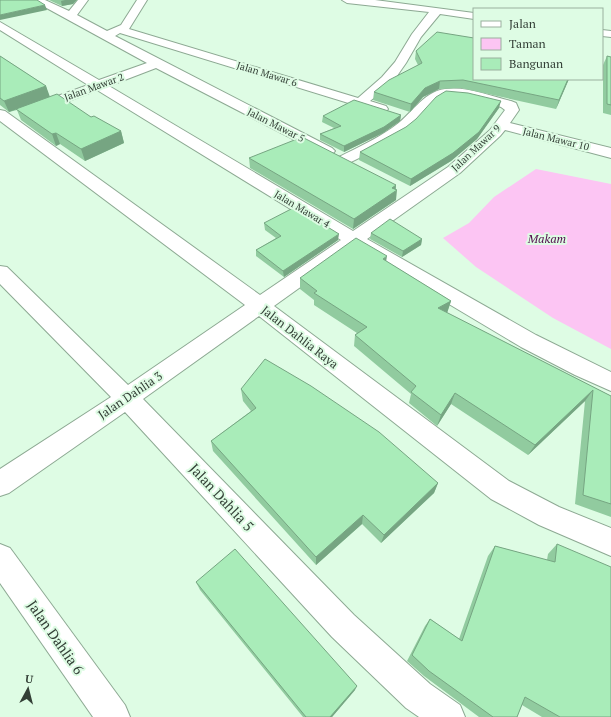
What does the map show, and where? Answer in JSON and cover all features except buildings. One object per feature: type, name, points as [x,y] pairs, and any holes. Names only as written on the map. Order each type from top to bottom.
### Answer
[{"type":"street","name":"Jalan Mawar 5","points":[[37,0],[71,16],[158,64],[350,163]]},
{"type":"street","points":[[71,16],[83,0]]},
{"type":"street","points":[[106,35],[121,30],[127,24],[142,0]]},
{"type":"street","points":[[347,0],[437,10],[473,12]]},
{"type":"street","points":[[360,103],[387,80],[400,63],[416,36],[437,10]]},
{"type":"street","name":"Jalan Mawar 4","points":[[0,25],[354,240],[532,344],[611,382]]},
{"type":"street","name":"Jalan Mawar 6","points":[[121,30],[413,119]]},
{"type":"street","name":"Jalan Mawar 2","points":[[2,119],[158,64]]},
{"type":"street","name":"Jalan Mawar 9","points":[[350,163],[413,119],[435,95],[446,92],[511,106],[512,110],[502,125],[466,160],[408,194],[354,240]]},
{"type":"street","name":"Jalan Dahlia Raya","points":[[2,119],[260,306],[500,490],[549,516],[611,542]]},
{"type":"street","name":"Jalan Mawar 10","points":[[502,125],[611,153]]},
{"type":"street","name":"Jalan Dahlia 3","points":[[0,484],[127,398],[354,240]]},
{"type":"street","name":"Jalan Dahlia 5","points":[[0,272],[127,398],[343,626],[418,696],[448,717]]},
{"type":"street","name":"Jalan Dahlia 6","points":[[0,558],[113,717]]},
{"type":"green space","name":"Makam","points":[[536,169],[611,184],[611,349],[553,318],[476,267],[443,238],[469,223],[494,197]]}]
